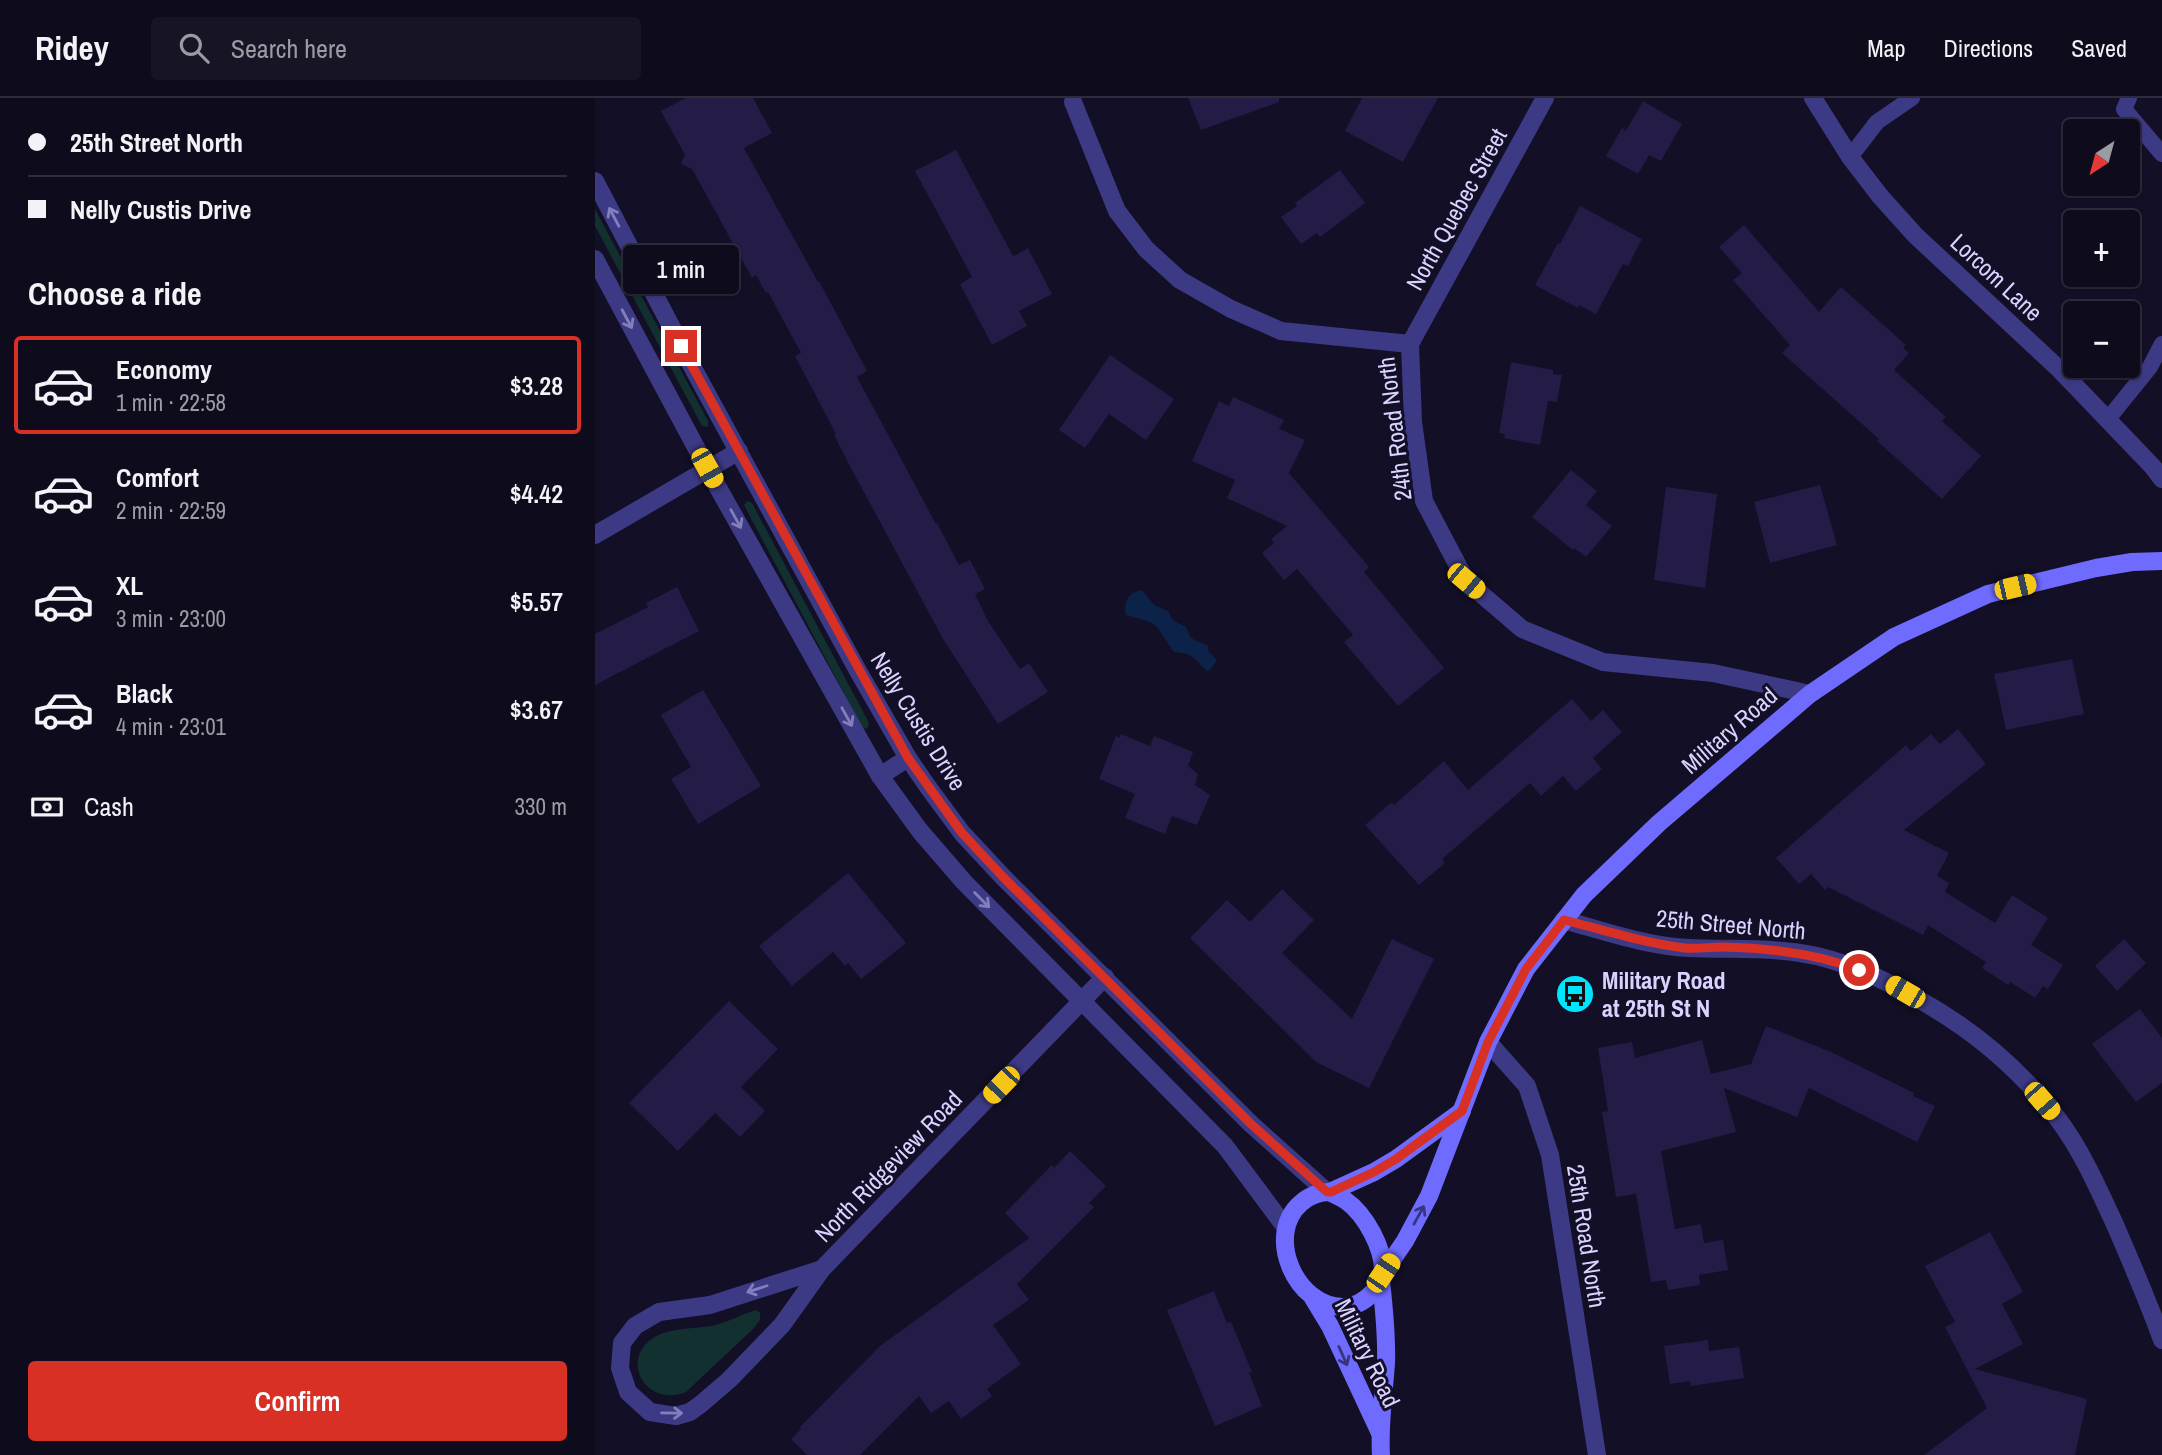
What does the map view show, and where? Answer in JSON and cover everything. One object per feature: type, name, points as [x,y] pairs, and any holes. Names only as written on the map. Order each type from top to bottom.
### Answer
[{"type":"main road","name":"Military Road","points":[[1381,1455],[1380,1433],[1386,1361],[1382,1277],[1429,1196],[1488,1042],[1526,969],[1584,895],[1659,823],[1810,694],[1894,637],[1988,594],[2096,568],[2132,562],[2162,561]]},
{"type":"main road","points":[[1329,1192],[1346,1200],[1369,1227],[1379,1249],[1382,1277],[1364,1302],[1345,1307],[1328,1304],[1312,1296],[1288,1264],[1285,1250],[1286,1228],[1291,1214],[1297,1206],[1316,1193],[1329,1192],[1396,1159],[1462,1111]]},
{"type":"main road","name":"Military Road","points":[[1312,1296],[1380,1433]]},
{"type":"street","name":"North Quebec Street","points":[[1410,344],[1545,98]]},
{"type":"street","name":"Lorcom Lane","points":[[1813,98],[1850,157],[1880,196],[1915,234],[2059,369],[2162,479]]},
{"type":"street","name":"24th Road North","points":[[1073,102],[1117,211],[1146,249],[1180,280],[1231,309],[1281,331],[1410,344],[1413,422],[1424,501],[1466,581],[1522,629],[1603,662],[1713,673],[1810,694]]},
{"type":"street","name":"Nelly Custis Drive","points":[[595,181],[739,451],[908,758],[962,833],[1251,1124],[1329,1192]]},
{"type":"street","points":[[595,259],[707,468],[880,776],[920,831],[964,881],[1225,1146],[1286,1228]]},
{"type":"street","points":[[595,535],[739,451]]},
{"type":"street","points":[[880,776],[908,758]]},
{"type":"street","name":"25th Street North","points":[[1564,920],[1639,940],[1687,948],[1724,947],[1799,953],[1835,961],[1883,979],[1950,1017],[2009,1064],[2059,1120],[2096,1183],[2147,1298],[2162,1340]]},
{"type":"street","name":"North Ridgeview Road","points":[[822,1269],[710,1305],[659,1312],[635,1325],[622,1343],[620,1368],[628,1392],[650,1412],[676,1416],[691,1412],[729,1380],[782,1325],[822,1269],[1105,977]]},
{"type":"street","name":"25th Road North","points":[[1488,1042],[1527,1086],[1550,1155],[1597,1455]]},
{"type":"lane","points":[[1850,157],[1877,122],[1912,98]]},
{"type":"lane","points":[[2129,98],[2124,109],[2162,153]]},
{"type":"lane","points":[[2108,419],[2150,368],[2162,344]]},
{"type":"green space","points":[[595,209],[708,421],[708,427],[702,426],[595,226]]},
{"type":"green space","points":[[747,501],[752,503],[868,721],[866,729],[862,727],[746,509],[744,505]]},
{"type":"green space","points":[[756,1310],[760,1313],[760,1320],[753,1329],[686,1392],[661,1394],[643,1382],[638,1362],[641,1352],[655,1337],[671,1331],[716,1325]]},
{"type":"water","points":[[1141,590],[1154,605],[1168,611],[1173,620],[1186,627],[1191,638],[1208,646],[1208,651],[1217,660],[1210,670],[1207,671],[1190,655],[1174,652],[1157,627],[1150,622],[1126,615],[1127,599]]},
{"type":"building","points":[[686,98],[753,98],[772,133],[744,148],[867,371],[857,377],[959,565],[970,560],[985,589],[975,594],[988,621],[1020,669],[1029,663],[1048,692],[998,724],[943,639],[851,468],[795,356],[801,353],[768,292],[766,293],[756,275],[752,278],[692,169],[681,164],[685,155],[661,111]]},
{"type":"building","points":[[1188,98],[1279,98],[1279,102],[1201,130]]},
{"type":"building","points":[[1362,98],[1438,98],[1403,162],[1345,131]]},
{"type":"building","points":[[1643,101],[1682,124],[1661,161],[1649,155],[1638,174],[1606,156],[1622,128],[1626,131]]},
{"type":"building","points":[[956,150],[1013,256],[1028,248],[1052,294],[1019,311],[1027,326],[992,345],[960,284],[972,277],[915,171]]},
{"type":"building","points":[[1340,170],[1365,203],[1320,237],[1317,233],[1301,244],[1281,217],[1297,206],[1295,203]]},
{"type":"building","points":[[1580,206],[1642,239],[1628,266],[1623,264],[1596,314],[1579,305],[1578,308],[1535,285]]},
{"type":"building","points":[[1744,225],[1819,312],[1841,287],[1906,345],[1903,348],[1909,353],[1894,370],[1946,417],[1942,421],[1981,456],[1942,499],[1782,353],[1790,345],[1733,280],[1742,273],[1719,247]]},
{"type":"building","points":[[1110,355],[1174,399],[1146,440],[1109,414],[1085,448],[1059,430]]},
{"type":"building","points":[[1511,362],[1553,370],[1553,374],[1562,375],[1557,402],[1548,401],[1540,445],[1504,438],[1505,434],[1499,433]]},
{"type":"building","points":[[1233,397],[1284,420],[1279,429],[1305,440],[1289,473],[1369,567],[1364,572],[1444,668],[1398,706],[1344,642],[1353,635],[1297,569],[1284,580],[1262,553],[1274,543],[1271,539],[1287,526],[1227,498],[1235,480],[1192,461],[1219,401],[1229,406]]},
{"type":"building","points":[[1571,470],[1597,491],[1586,505],[1612,526],[1586,557],[1574,548],[1573,550],[1532,517]]},
{"type":"building","points":[[1820,485],[1837,545],[1770,563],[1754,502]]},
{"type":"building","points":[[1666,487],[1717,494],[1705,588],[1654,580]]},
{"type":"building","points":[[677,587],[699,631],[595,685],[595,634],[648,607],[646,603]]},
{"type":"building","points":[[2072,659],[2084,714],[2006,730],[1994,674]]},
{"type":"building","points":[[703,690],[761,786],[698,824],[671,779],[691,767],[661,715]]},
{"type":"building","points":[[1572,699],[1591,721],[1603,710],[1622,732],[1593,758],[1602,769],[1576,791],[1563,776],[1541,796],[1530,783],[1442,859],[1445,863],[1419,885],[1365,825],[1392,802],[1394,805],[1444,761],[1468,790]]},
{"type":"building","points":[[1958,729],[1986,764],[1904,830],[1949,853],[1937,876],[1949,883],[1945,892],[1995,923],[2012,895],[2048,918],[2031,945],[2063,965],[2048,989],[2043,986],[2035,998],[1982,968],[1986,962],[1928,925],[1923,935],[1828,887],[1825,890],[1811,874],[1799,884],[1776,858],[1906,745],[1911,751],[1931,734],[1940,744]]},
{"type":"building","points":[[1121,734],[1150,746],[1154,736],[1193,752],[1188,766],[1198,774],[1195,785],[1210,795],[1197,825],[1172,816],[1165,834],[1125,818],[1135,794],[1099,779],[1116,736],[1119,738]]},
{"type":"building","points":[[848,873],[906,943],[861,979],[848,963],[845,966],[833,952],[792,986],[759,946]]},
{"type":"building","points":[[1282,889],[1314,920],[1282,953],[1352,1019],[1392,939],[1434,959],[1369,1088],[1316,1062],[1190,938],[1227,900],[1250,922]]},
{"type":"building","points":[[2124,939],[2146,963],[2117,991],[2095,966]]},
{"type":"building","points":[[729,1001],[778,1049],[741,1087],[765,1111],[740,1137],[715,1113],[678,1151],[629,1103]]},
{"type":"building","points":[[2140,1009],[2162,1038],[2162,1083],[2136,1102],[2092,1044]]},
{"type":"building","points":[[1766,1026],[1831,1052],[1935,1106],[1917,1142],[1809,1088],[1797,1117],[1724,1088],[1736,1132],[1661,1151],[1675,1229],[1701,1224],[1704,1243],[1723,1240],[1728,1270],[1699,1275],[1700,1285],[1668,1290],[1666,1280],[1651,1282],[1636,1194],[1616,1197],[1602,1112],[1608,1111],[1598,1048],[1632,1042],[1635,1058],[1702,1040],[1711,1074],[1751,1064]]},
{"type":"building","points":[[1070,1151],[1106,1186],[1089,1203],[1094,1207],[1017,1284],[1029,1300],[993,1325],[1021,1364],[987,1389],[992,1396],[961,1419],[949,1401],[931,1413],[919,1396],[860,1455],[807,1455],[791,1439],[880,1346],[1029,1238],[1005,1213],[1052,1165],[1054,1168]]},
{"type":"building","points":[[1990,1232],[2023,1292],[2002,1304],[2023,1344],[1975,1369],[2087,1399],[2075,1455],[1924,1455],[1987,1408],[1945,1327],[1955,1322],[1925,1266]]},
{"type":"building","points":[[1214,1291],[1227,1323],[1231,1322],[1252,1372],[1249,1373],[1262,1406],[1215,1426],[1167,1310]]},
{"type":"building","points":[[1708,1340],[1709,1351],[1739,1347],[1744,1378],[1691,1386],[1690,1381],[1670,1384],[1664,1346]]},
{"type":"place","name":"Military Road at 25th St N","points":[[1575,994]]},
{"type":"route","points":[[681,346],[908,758],[962,833],[1251,1124],[1327,1192],[1374,1172],[1396,1159],[1462,1111],[1488,1042],[1526,969],[1564,920],[1639,940],[1687,948],[1724,947],[1799,953],[1835,961],[1859,970]]}]
